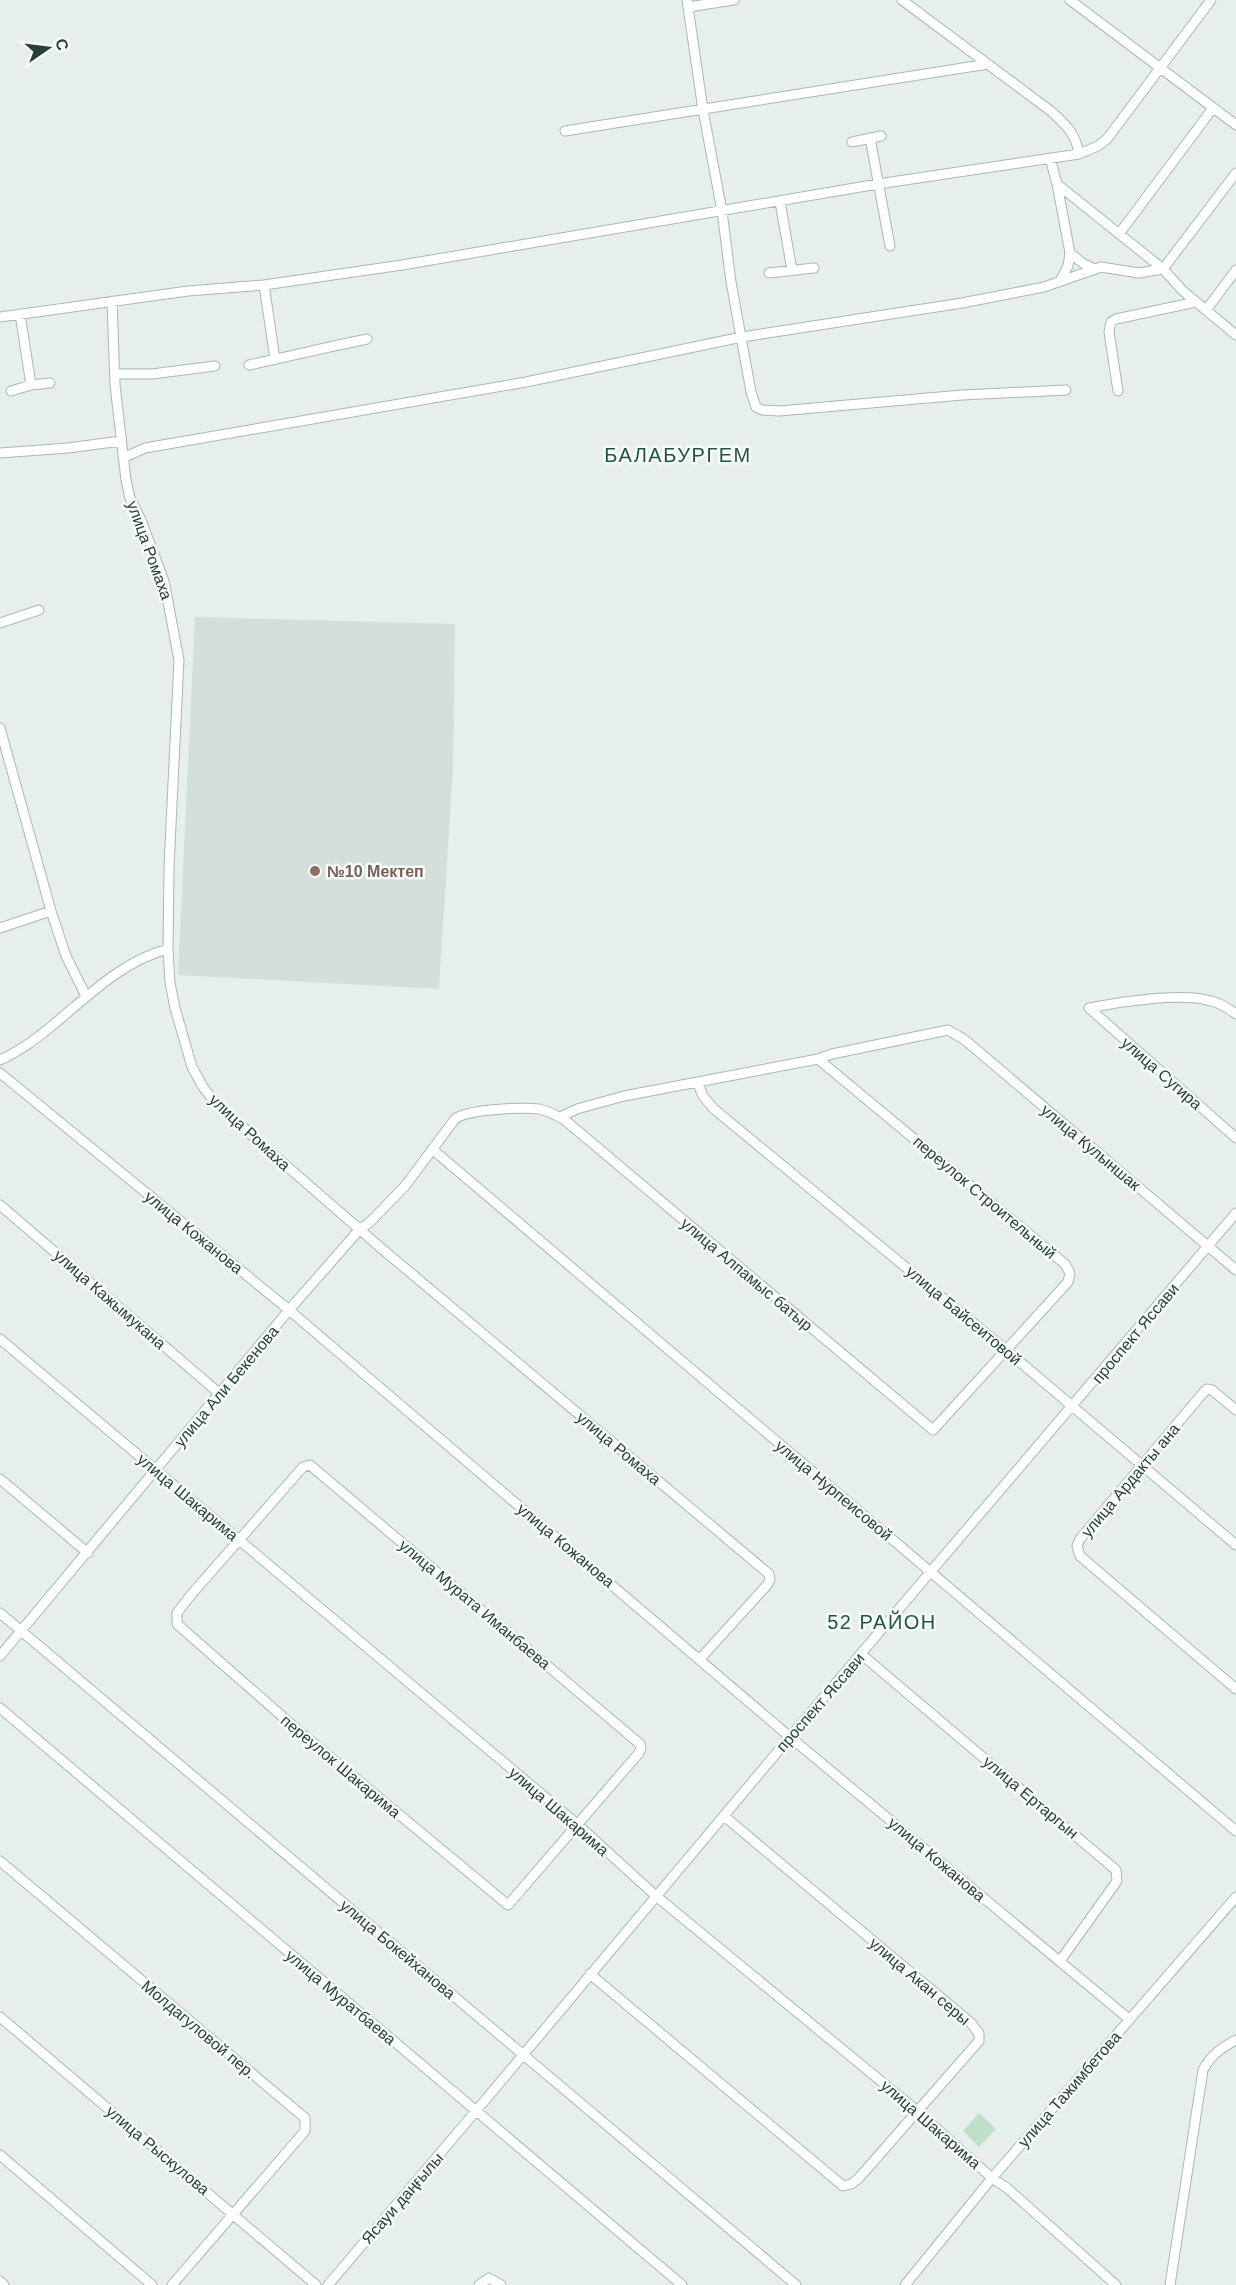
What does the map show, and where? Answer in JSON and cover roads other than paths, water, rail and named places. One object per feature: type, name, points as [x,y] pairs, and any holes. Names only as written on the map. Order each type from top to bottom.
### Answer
[{"type":"street","points":[[734,0],[687,4],[703,110],[722,211],[731,282],[754,404],[762,410],[779,411],[962,394],[1066,390]]},
{"type":"street","points":[[902,0],[1052,112],[1071,129],[1079,154]]},
{"type":"street","points":[[1070,0],[1236,125]]},
{"type":"street","points":[[0,316],[112,301],[264,285],[402,265],[878,184],[1079,154],[1098,146],[1107,139],[1211,0]]},
{"type":"street","points":[[565,131],[988,64]]},
{"type":"street","points":[[1119,234],[1213,108]]},
{"type":"street","points":[[852,142],[881,136]]},
{"type":"street","points":[[870,138],[890,246]]},
{"type":"street","points":[[1050,158],[1070,253],[1068,266],[1060,281]]},
{"type":"street","points":[[123,458],[145,448],[526,382],[742,337],[962,303],[1044,287],[1095,269],[1110,267],[1139,273],[1163,269],[1236,173]]},
{"type":"street","points":[[1057,184],[1163,269],[1196,302],[1236,335]]},
{"type":"street","points":[[780,202],[792,270]]},
{"type":"street","points":[[1070,253],[1095,269]]},
{"type":"street","points":[[769,273],[814,268]]},
{"type":"street","points":[[1207,309],[1236,270]]},
{"type":"street","points":[[264,285],[275,359]]},
{"type":"street","name":"улица Ромаха","points":[[112,301],[121,441],[130,498],[164,580],[179,660],[169,866],[168,949],[170,983],[192,1067],[203,1087],[266,1148],[769,1574],[768,1584],[700,1659]]},
{"type":"street","points":[[1118,391],[1109,332],[1112,322],[1116,319],[1196,302]]},
{"type":"street","points":[[20,314],[31,385]]},
{"type":"street","points":[[249,365],[301,354],[321,347],[367,339]]},
{"type":"street","points":[[115,374],[152,374],[215,366]]},
{"type":"street","points":[[11,391],[31,385],[50,383]]},
{"type":"street","points":[[0,453],[121,441]]},
{"type":"street","points":[[0,623],[39,610]]},
{"type":"street","points":[[0,728],[51,911],[66,956],[86,996]]},
{"type":"street","points":[[0,928],[51,911]]},
{"type":"street","points":[[0,1060],[23,1047],[86,996],[137,960],[168,949]]},
{"type":"street","name":"улица Сугира","points":[[1236,1014],[1210,1000],[1192,998],[1118,1002],[1089,1008],[1236,1138]]},
{"type":"street","name":"улица Кулыншак","points":[[818,1059],[942,1031],[948,1030],[959,1035],[1236,1270]]},
{"type":"street","points":[[560,1117],[577,1109],[624,1096],[818,1059]]},
{"type":"street","name":"переулок Строительный","points":[[818,1059],[1068,1268],[1070,1280],[1006,1350]]},
{"type":"street","name":"улица Кожанова","points":[[0,1073],[289,1310],[790,1737],[1129,2019]]},
{"type":"street","name":"улица Байсеитовой","points":[[697,1082],[703,1096],[714,1108],[1006,1350],[1236,1545]]},
{"type":"street","name":"улица Али Бекенова","points":[[0,1656],[289,1310],[360,1229],[390,1202],[417,1171],[455,1119],[464,1114],[489,1110],[541,1109],[560,1117]]},
{"type":"street","name":"улица Алпамыс батыр","points":[[560,1117],[933,1430],[1006,1350]]},
{"type":"street","name":"улица Нурпеисовой","points":[[432,1149],[1236,1831]]},
{"type":"street","name":"улица Кажымукана","points":[[0,1205],[220,1394]]},
{"type":"street","name":"проспект Яссави","points":[[476,2111],[790,1737],[1236,1213]]},
{"type":"street","name":"улица Шакарима","points":[[0,1339],[577,1824],[656,1896],[916,2110],[1116,2285]]},
{"type":"street","name":"улица Ардакты ана","points":[[1236,1410],[1212,1390],[1207,1389],[1078,1542],[1078,1552],[1236,1689]]},
{"type":"street","name":"улица Мурата Иманбаева","points":[[240,1541],[303,1467],[310,1465],[339,1489],[640,1744],[639,1753],[577,1824]]},
{"type":"street","points":[[0,1479],[88,1553]]},
{"type":"street","name":"переулок Шакарима","points":[[240,1541],[177,1613],[177,1624],[300,1732],[508,1905],[577,1824]]},
{"type":"street","name":"улица Бокейханова","points":[[0,1613],[796,2285]]},
{"type":"street","name":"улица Ертаргын","points":[[861,1654],[1116,1870],[1117,1881],[1060,1960]]},
{"type":"street","name":"улица Муратбаева","points":[[0,1708],[682,2285]]},
{"type":"street","name":"улица Акан серы","points":[[590,1974],[838,2184],[846,2186],[855,2182],[979,2041],[978,2030],[724,1816]]},
{"type":"street","name":"Молдагуловой пер.","points":[[0,1861],[305,2118],[305,2131],[172,2285]]},
{"type":"street","name":"улица Тажимбетова","points":[[905,2285],[992,2178],[1236,1897]]},
{"type":"street","name":"улица Рыскулова","points":[[0,2017],[316,2285]]},
{"type":"street","points":[[1170,2285],[1203,2070],[1217,2050],[1236,2040]]},
{"type":"street","name":"Ясауи даңғылы","points":[[328,2285],[476,2111]]},
{"type":"street","points":[[0,2155],[152,2285]]},
{"type":"street","points":[[479,2285],[489,2278],[501,2285]]},
{"type":"street","points":[[0,2282],[4,2285]]},
{"type":"place","name":"№10 Мектеп","points":[[315,871]]},
{"type":"district","name":"БАЛАБУРГЕМ","points":[[678,455]]},
{"type":"district","name":"52 РАЙОН","points":[[882,1622]]}]
